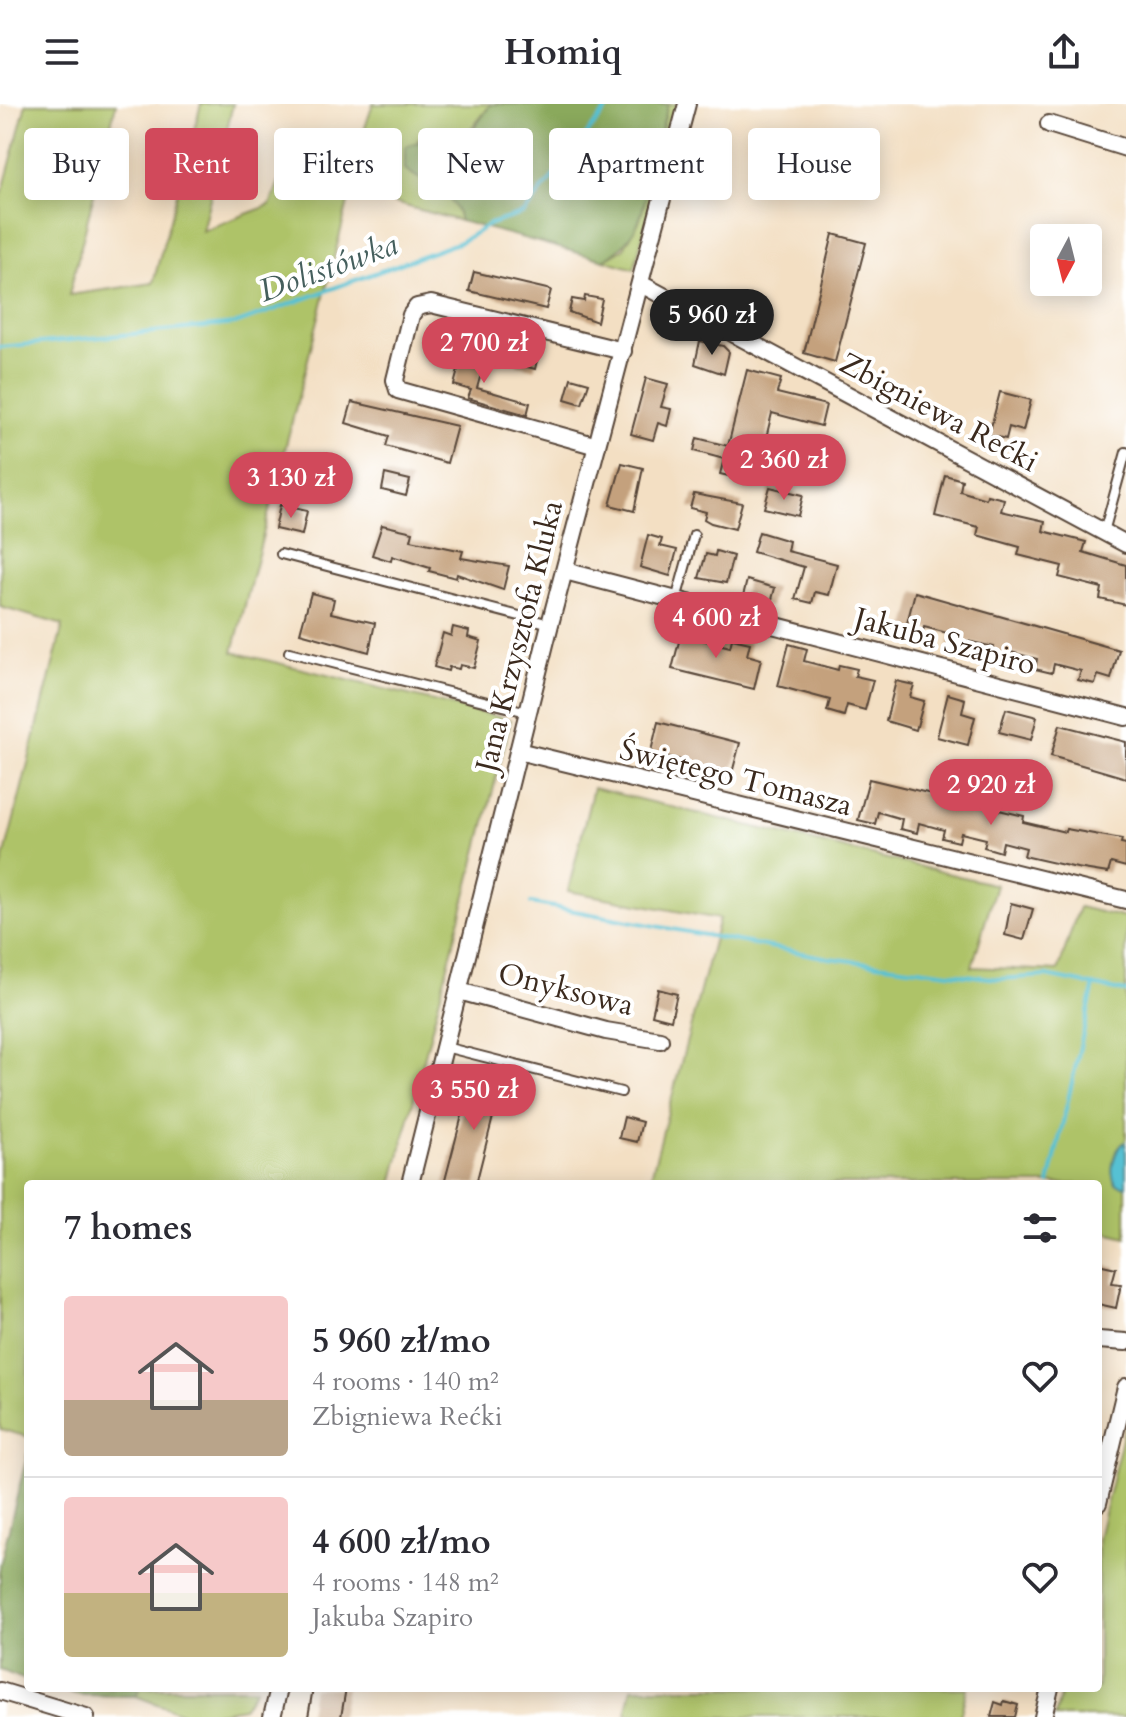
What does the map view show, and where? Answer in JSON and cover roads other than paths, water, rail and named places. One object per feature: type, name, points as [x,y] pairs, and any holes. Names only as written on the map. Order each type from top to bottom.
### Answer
[{"type":"street","name":"Jana Krzysztofa Kluka","points":[[411,1180],[550,624],[687,104]]},
{"type":"street","points":[[1049,124],[1126,148]]},
{"type":"street","name":"Zbigniewa Rećki","points":[[641,284],[1126,544]]},
{"type":"street","points":[[597,446],[398,390],[395,380],[411,315],[417,307],[431,304],[623,351]]},
{"type":"street","name":"Jakuba Szapiro","points":[[565,571],[1126,717]]},
{"type":"street","name":"Świętego Tomasza","points":[[518,751],[1126,900]]},
{"type":"street","name":"Onyksowa","points":[[459,991],[606,1031],[660,1040]]},
{"type":"street","points":[[1102,1340],[1126,1342]]},
{"type":"street","points":[[1102,1486],[1126,1387]]},
{"type":"street","points":[[0,1691],[86,1717]]},
{"type":"street","points":[[272,1717],[278,1692]]},
{"type":"street","points":[[1043,1717],[1049,1692]]},
{"type":"lane","points":[[1104,532],[1126,452]]},
{"type":"lane","points":[[676,600],[694,535]]},
{"type":"lane","points":[[281,554],[550,624]]},
{"type":"lane","points":[[289,652],[528,713]]},
{"type":"lane","points":[[445,1047],[621,1092]]},
{"type":"water","points":[[1126,1141],[1126,1187],[1116,1184],[1112,1167],[1118,1149]]},
{"type":"waterway","name":"Dolistówka","points":[[0,347],[235,324],[460,242],[490,224],[524,213],[611,104]]},
{"type":"waterway","points":[[531,903],[829,958],[998,979],[1047,976],[1126,992]]},
{"type":"waterway","points":[[1050,1180],[1094,985]]}]
